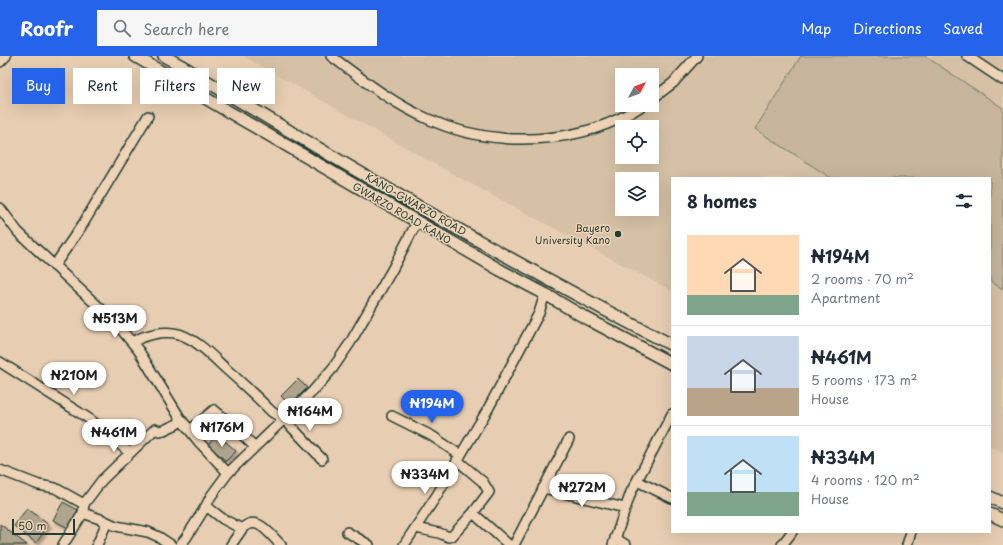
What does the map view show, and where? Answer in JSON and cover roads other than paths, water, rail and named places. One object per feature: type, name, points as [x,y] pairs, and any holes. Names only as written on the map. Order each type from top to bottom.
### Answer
[{"type":"main road","name":"GWARZO ROAD KANO","points":[[135,56],[500,270],[671,363]]},
{"type":"main road","name":"KANO-GWARZO ROAD","points":[[164,56],[360,172],[522,264],[671,344]]},
{"type":"main road","points":[[991,497],[1003,503]]},
{"type":"main road","points":[[991,514],[1003,520]]},
{"type":"street","points":[[331,56],[408,109],[427,119],[448,127],[475,134],[520,139],[545,138],[578,133],[607,124],[632,112]]},
{"type":"street","points":[[659,94],[673,83],[697,56]]},
{"type":"street","points":[[967,56],[1003,80]]},
{"type":"street","points":[[54,266],[83,224],[148,116]]},
{"type":"street","points":[[0,210],[18,232],[115,322],[151,368],[172,404],[198,442],[228,473]]},
{"type":"street","points":[[180,545],[186,538],[211,496],[228,473],[313,391],[341,356],[393,268],[417,222]]},
{"type":"street","points":[[408,544],[416,528],[488,410],[539,314],[545,294]]},
{"type":"street","points":[[132,342],[142,337],[164,332],[178,334],[193,340],[206,350],[272,412],[284,419],[322,459]]},
{"type":"street","points":[[0,362],[91,420],[130,453]]},
{"type":"street","points":[[190,430],[214,410],[255,447]]},
{"type":"street","points":[[392,416],[425,432],[458,458],[483,482],[489,492],[473,513],[452,536],[449,537],[439,533],[416,528]]},
{"type":"street","points":[[626,545],[614,541],[630,492],[671,416]]},
{"type":"street","points":[[63,545],[83,509],[102,480],[155,429],[159,432],[176,424]]},
{"type":"street","points":[[514,545],[569,439]]},
{"type":"street","points":[[0,470],[39,485],[55,488],[83,509],[107,522],[116,526],[148,532],[157,541],[172,545]]},
{"type":"street","points":[[636,481],[671,498]]},
{"type":"street","points":[[543,488],[625,508]]},
{"type":"street","points":[[206,506],[224,519],[242,529]]},
{"type":"street","points":[[473,513],[510,545]]},
{"type":"street","points":[[96,545],[107,522]]},
{"type":"street","points":[[231,545],[242,529],[247,524],[253,523],[259,524],[281,545]]},
{"type":"street","points":[[347,532],[368,545]]},
{"type":"street","points":[[782,545],[791,533]]},
{"type":"street","points":[[907,545],[910,533]]},
{"type":"place","name":"Bayero University Kano","points":[[618,234]]}]
